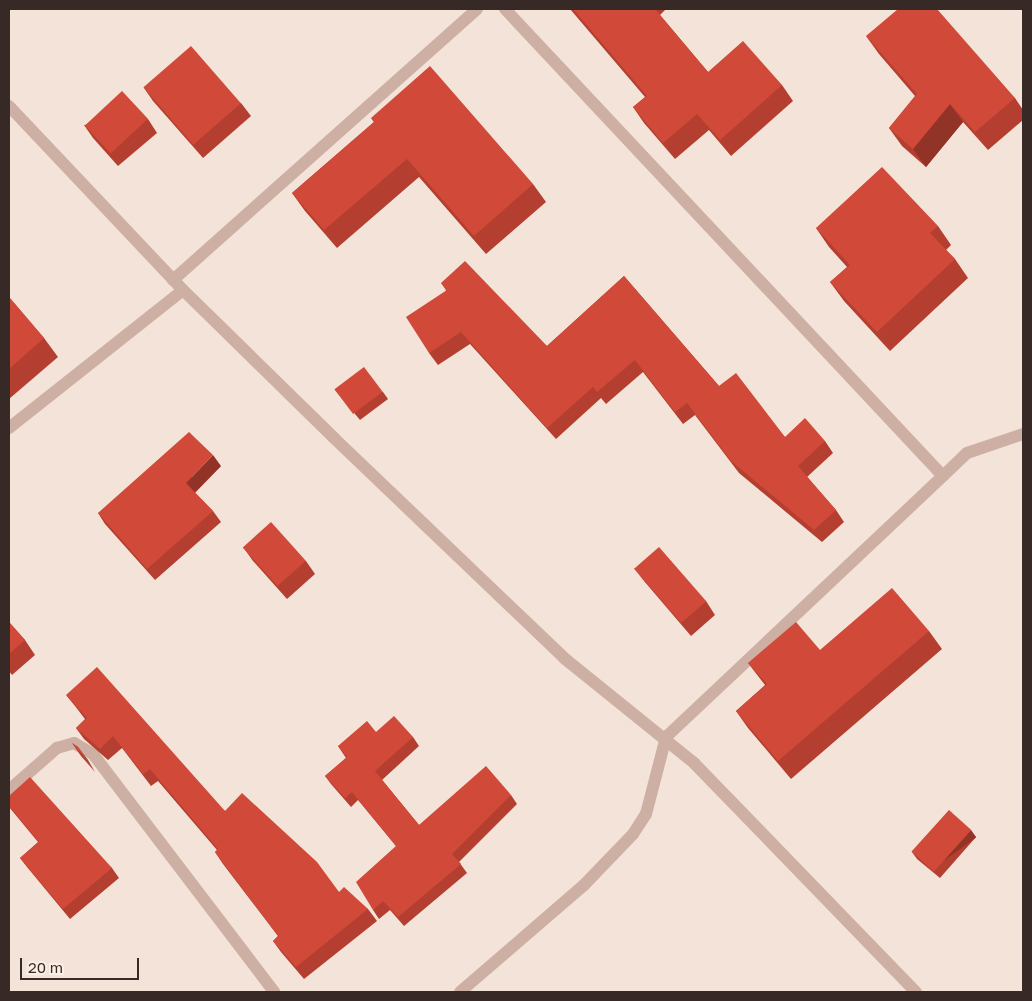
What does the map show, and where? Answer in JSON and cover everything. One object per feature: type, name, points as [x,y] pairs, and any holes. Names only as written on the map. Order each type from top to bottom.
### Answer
[{"type":"street","points":[[173,280],[477,9]]},
{"type":"street","points":[[505,9],[943,476]]},
{"type":"street","points":[[9,106],[183,290],[564,658],[666,737],[916,992]]},
{"type":"street","points":[[9,428],[183,290]]},
{"type":"street","points":[[460,992],[584,885],[633,834],[646,814],[666,737],[967,453],[1023,434]]},
{"type":"street","points":[[9,790],[57,748],[74,743],[92,754],[274,992]]},
{"type":"building","points":[[573,9],[655,9],[708,72],[743,41],[782,85],[720,140],[697,114],[663,143],[633,107],[647,96]]},
{"type":"building","points":[[898,9],[937,9],[1015,98],[975,132],[950,104],[913,149],[889,128],[917,94],[866,36]]},
{"type":"building","points":[[191,46],[241,103],[193,145],[143,87]]},
{"type":"building","points":[[430,66],[533,184],[474,236],[407,159],[324,230],[292,193],[374,122],[371,118]]},
{"type":"building","points":[[122,91],[148,119],[111,154],[85,126]]},
{"type":"building","points":[[882,167],[938,226],[930,233],[955,259],[877,332],[830,282],[850,265],[816,228]]},
{"type":"building","points":[[465,261],[547,346],[624,276],[719,386],[736,373],[785,437],[805,418],[825,441],[798,466],[836,510],[814,530],[731,461],[687,403],[675,412],[635,360],[597,392],[593,387],[547,428],[461,332],[429,353],[406,317],[447,290],[441,283]]},
{"type":"building","points":[[9,297],[44,338],[9,369]]},
{"type":"building","points":[[364,367],[383,392],[353,414],[334,389]]},
{"type":"building","points":[[189,432],[213,455],[186,483],[213,511],[147,569],[98,513]]},
{"type":"building","points":[[271,522],[306,561],[278,586],[243,547]]},
{"type":"building","points":[[659,547],[706,601],[681,623],[634,569]]},
{"type":"building","points":[[892,588],[929,631],[778,761],[736,711],[767,684],[748,663],[796,622],[820,650]]},
{"type":"building","points":[[9,622],[25,640],[9,654]]},
{"type":"building","points":[[97,667],[225,811],[242,793],[317,862],[339,892],[344,887],[368,909],[296,967],[273,941],[278,936],[215,852],[218,849],[150,769],[143,774],[113,736],[100,749],[76,728],[87,718],[66,695]]},
{"type":"building","points":[[394,716],[413,737],[375,771],[419,825],[486,766],[511,795],[452,854],[461,864],[398,917],[383,901],[373,910],[356,882],[396,846],[352,792],[345,798],[325,776],[347,757],[338,746],[367,721],[376,732]]},
{"type":"building","points":[[72,743],[78,747],[86,759]]},
{"type":"building","points":[[30,777],[112,868],[63,909],[20,858],[39,842],[9,806],[9,796]]},
{"type":"building","points":[[949,810],[971,830],[934,872],[912,852]]}]
